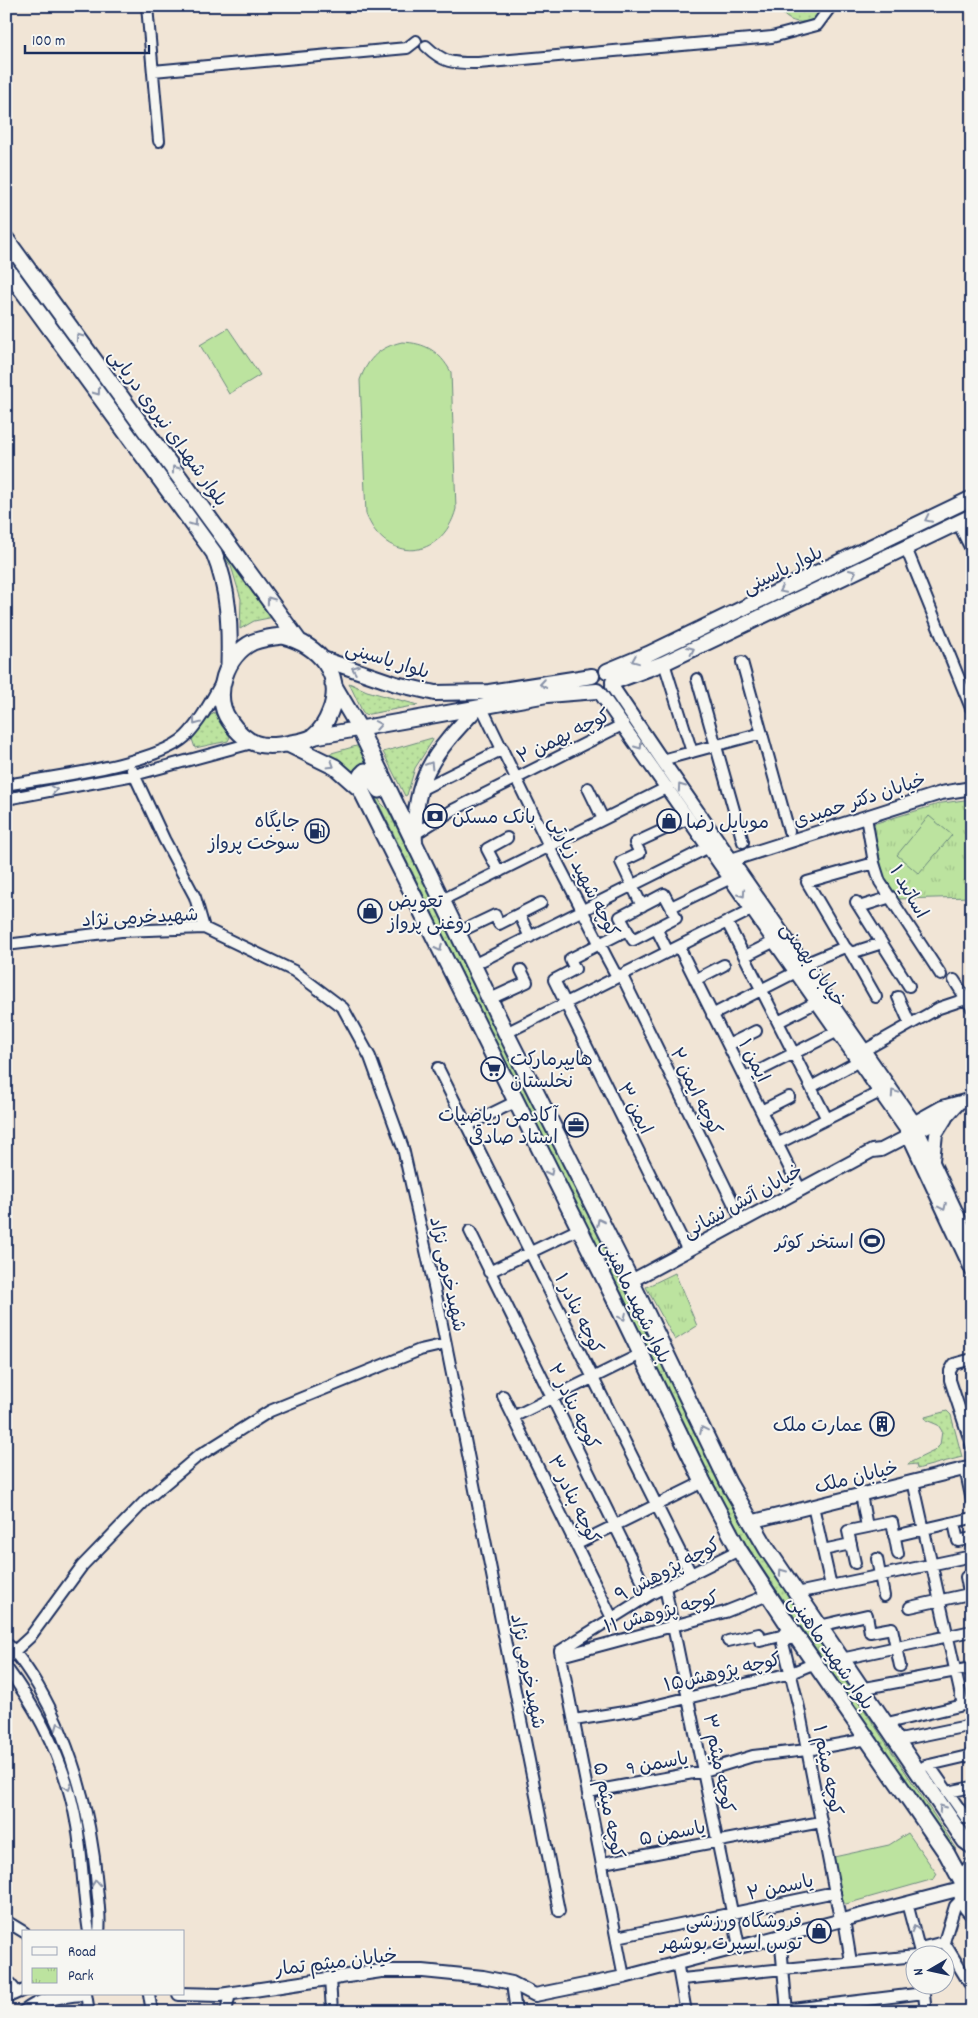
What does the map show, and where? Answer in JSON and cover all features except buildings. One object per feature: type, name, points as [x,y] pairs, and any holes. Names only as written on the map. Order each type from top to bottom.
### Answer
[{"type":"main road","name":"بلوار شهدای نیروی دریایی","points":[[6,239],[298,640]]},
{"type":"main road","name":"بلوار شهدای نیروی دریایی","points":[[6,268],[214,553],[223,575],[228,603],[229,665]]},
{"type":"main road","name":"بلوار یاسینی","points":[[323,659],[396,684],[435,693],[489,692],[592,676],[590,683],[606,685],[648,654],[972,498]]},
{"type":"main road","name":"بلوار یاسینی","points":[[313,737],[606,685],[664,663],[972,516]]},
{"type":"main road","points":[[283,636],[298,640],[312,648],[323,659],[333,684],[333,704],[326,722],[313,737],[288,744],[269,746],[252,743],[238,732],[227,717],[222,700],[223,681],[229,665],[239,652],[252,643],[266,637],[283,636]]},
{"type":"main road","name":"بلوار شهید ماهینی","points":[[333,684],[359,728],[397,809],[415,840],[457,933],[631,1281],[728,1482],[750,1522],[883,1724],[895,1741],[922,1766],[968,1843]]},
{"type":"main road","points":[[415,840],[416,810],[422,777],[446,740],[479,708]]},
{"type":"main road","name":"بلوار شهید ماهینی","points":[[288,744],[336,768],[361,790],[703,1482],[739,1550],[768,1596],[788,1636],[815,1663],[946,1854],[972,1913]]},
{"type":"main road","points":[[361,790],[361,775],[365,771],[386,801],[397,809]]},
{"type":"main road","points":[[946,1854],[953,1857],[962,1854],[968,1843]]},
{"type":"main road","points":[[962,1890],[972,1866]]},
{"type":"street","points":[[147,6],[159,141]]},
{"type":"street","points":[[153,71],[407,48],[421,44],[439,59],[453,63],[478,63],[772,37],[817,25],[831,6]]},
{"type":"street","points":[[958,523],[972,551]]},
{"type":"street","points":[[906,548],[971,711]]},
{"type":"street","points":[[742,662],[789,831]]},
{"type":"street","points":[[664,663],[692,752]]},
{"type":"street","points":[[697,678],[743,842]]},
{"type":"street","points":[[6,785],[130,762],[173,746],[186,736],[206,709],[223,681]]},
{"type":"street","name":"خیابان بهمنی","points":[[606,685],[624,724],[775,941],[800,968],[817,1002],[838,1031],[862,1055],[880,1092],[912,1129],[972,1270]]},
{"type":"street","name":"خیابان بهمنی","points":[[606,685],[662,760],[731,860],[800,968],[912,1129],[933,1162],[972,1245]]},
{"type":"street","name":"کوچه شهید زیارتی","points":[[479,708],[503,749],[549,846],[615,973],[622,976]]},
{"type":"street","name":"کوچه بهمن ۲","points":[[415,840],[453,810],[624,724]]},
{"type":"street","points":[[662,760],[762,733]]},
{"type":"street","points":[[6,799],[134,775],[252,743]]},
{"type":"street","points":[[420,790],[503,749]]},
{"type":"street","points":[[130,762],[134,775],[195,897],[204,928]]},
{"type":"street","points":[[442,900],[668,787]]},
{"type":"street","points":[[588,788],[603,819]]},
{"type":"street","name":"خیابان دکتر حمیدی","points":[[731,860],[942,792],[972,788]]},
{"type":"street","name":"اساتید ۱","points":[[866,817],[874,863],[880,882],[941,975]]},
{"type":"street","points":[[642,906],[621,862],[640,853],[635,843],[689,818]]},
{"type":"street","points":[[498,872],[487,849],[507,838]]},
{"type":"street","points":[[473,965],[709,847]]},
{"type":"street","points":[[874,863],[806,882],[876,997]]},
{"type":"street","points":[[671,907],[731,878]]},
{"type":"street","points":[[664,894],[671,907],[676,918],[633,940],[620,917],[664,894]]},
{"type":"street","points":[[891,897],[858,905],[909,986]]},
{"type":"street","points":[[457,933],[495,915],[499,924],[541,903]]},
{"type":"street","points":[[506,1033],[753,910]]},
{"type":"street","points":[[519,914],[530,937]]},
{"type":"street","points":[[727,922],[827,1119]]},
{"type":"street","name":"شهیدخرمی نژاد","points":[[6,945],[121,931],[204,928],[294,971],[343,1008],[370,1057],[403,1148],[446,1344],[559,1911]]},
{"type":"street","points":[[656,928],[668,952]]},
{"type":"street","points":[[599,943],[627,930]]},
{"type":"street","points":[[745,956],[775,941]]},
{"type":"street","name":"ایمن ۳","points":[[599,943],[570,959],[574,969],[554,980],[688,1251]]},
{"type":"street","points":[[712,1015],[762,990],[800,968],[848,950],[882,943]]},
{"type":"street","name":"ایمن ۱","points":[[678,947],[800,1189]]},
{"type":"street","points":[[695,980],[724,965]]},
{"type":"street","points":[[490,999],[527,982],[521,970]]},
{"type":"street","name":"کوچه ایمن ۲","points":[[622,976],[742,1221]]},
{"type":"street","points":[[954,980],[972,1008]]},
{"type":"street","points":[[898,997],[910,1024]]},
{"type":"street","points":[[811,1087],[910,1024],[940,1008],[966,999]]},
{"type":"street","points":[[778,1022],[817,1002]]},
{"type":"street","points":[[728,1045],[756,1031]]},
{"type":"street","points":[[745,1078],[838,1031]]},
{"type":"street","name":"کوچه بنادر ۱","points":[[438,1068],[593,1377],[655,1506],[691,1574]]},
{"type":"street","points":[[777,1144],[880,1092]]},
{"type":"street","points":[[761,1112],[790,1097]]},
{"type":"street","points":[[912,1129],[942,1108],[972,1099]]},
{"type":"street","points":[[468,1125],[515,1102]]},
{"type":"street","points":[[933,1162],[936,1134],[947,1116],[957,1105]]},
{"type":"street","points":[[912,1129],[947,1116]]},
{"type":"street","name":"خیابان آتش نشانی","points":[[631,1281],[872,1151],[881,1150],[912,1129]]},
{"type":"street","points":[[489,1272],[579,1229]]},
{"type":"street","name":"کوچه بنادر ۲","points":[[470,1231],[649,1595]]},
{"type":"street","points":[[6,1659],[30,1637],[82,1566],[147,1499],[197,1457],[270,1411],[412,1353],[446,1344]]},
{"type":"street","points":[[515,1416],[641,1354]]},
{"type":"street","points":[[972,1359],[954,1364],[950,1371],[950,1380],[972,1447]]},
{"type":"street","name":"کوچه بنادر ۳","points":[[504,1396],[612,1618]]},
{"type":"street","points":[[968,1467],[972,1501]]},
{"type":"street","name":"خیابان ملک","points":[[750,1522],[968,1467]]},
{"type":"street","points":[[883,1724],[967,1704],[956,1671],[913,1481]]},
{"type":"street","points":[[577,1544],[703,1482]]},
{"type":"street","points":[[861,1494],[867,1527]]},
{"type":"street","points":[[813,1506],[831,1586]]},
{"type":"street","points":[[894,1536],[972,1518]]},
{"type":"street","points":[[855,1563],[848,1531],[867,1527],[892,1522],[898,1554]]},
{"type":"street","points":[[954,1523],[958,1541],[972,1538]]},
{"type":"street","points":[[823,1550],[851,1544]]},
{"type":"street","name":"کوچه پژوهش ۹","points":[[561,1653],[649,1595],[739,1550]]},
{"type":"street","points":[[797,1593],[881,1577],[972,1556]]},
{"type":"street","points":[[877,1559],[884,1596]]},
{"type":"street","points":[[972,1576],[966,1577],[972,1607]]},
{"type":"street","name":"کوچه میثم ۳","points":[[666,1587],[739,1946]]},
{"type":"street","points":[[910,1607],[969,1594]]},
{"type":"street","name":"کوچه پژوهش ۱۱","points":[[561,1653],[725,1612],[768,1596]]},
{"type":"street","points":[[819,1626],[867,1615],[870,1632],[892,1628],[900,1666]]},
{"type":"street","points":[[841,1659],[972,1631]]},
{"type":"street","points":[[728,1641],[759,1634],[760,1641],[788,1636]]},
{"type":"street","name":"کوچه میثم ۱","points":[[788,1636],[791,1673],[851,1962]]},
{"type":"street","points":[[6,1643],[14,1651],[53,1713],[77,1773],[93,1845],[99,1930]]},
{"type":"street","name":"کوچه میثم ۵","points":[[561,1653],[624,1977]]},
{"type":"street","name":"کوچه پژوهش۱۵","points":[[574,1720],[637,1710],[791,1673],[815,1663]]},
{"type":"street","points":[[6,1666],[45,1727],[69,1791],[77,1826],[89,1930]]},
{"type":"street","points":[[860,1688],[972,1668]]},
{"type":"street","points":[[895,1741],[972,1725]]},
{"type":"street","name":"یاسمن 9","points":[[588,1792],[704,1771],[753,1756],[868,1740]]},
{"type":"street","points":[[922,1766],[972,1755]]},
{"type":"street","points":[[922,1766],[948,1792],[969,1818]]},
{"type":"street","points":[[948,1792],[972,1787]]},
{"type":"street","name":"یاسمن ۵","points":[[603,1863],[821,1822]]},
{"type":"street","points":[[936,1946],[944,1942],[962,1890]]},
{"type":"street","name":"خیابان میثم تمار","points":[[185,1994],[230,1993],[381,1971],[401,1970],[455,1974],[512,1983],[535,1994],[624,1977],[842,1919],[962,1890]]},
{"type":"street","name":"یاسمن ۲","points":[[617,1937],[835,1892]]},
{"type":"street","points":[[907,1903],[917,1946]]},
{"type":"street","points":[[6,1921],[22,1931]]},
{"type":"street","points":[[780,1935],[787,2010]]},
{"type":"street","points":[[944,1942],[970,1983],[972,1981]]},
{"type":"street","points":[[682,1979],[783,1971],[906,1956]]},
{"type":"street","points":[[677,1962],[682,1979],[686,2012]]},
{"type":"street","points":[[330,1978],[332,2012]]},
{"type":"street","points":[[6,1979],[20,1991],[6,1998]]},
{"type":"street","points":[[512,1983],[516,2012]]},
{"type":"street","points":[[768,2012],[906,1992]]},
{"type":"street","points":[[226,2012],[230,1993]]},
{"type":"street","points":[[24,2012],[41,2001],[62,1996]]},
{"type":"street","points":[[86,1996],[89,2012]]},
{"type":"street","points":[[148,1996],[152,2012]]},
{"type":"street","points":[[925,1996],[926,2012]]},
{"type":"green space","points":[[778,6],[823,6],[814,18],[800,22],[787,18]]},
{"type":"green space","points":[[6,247],[274,617],[254,621],[240,629],[241,599],[231,566],[6,256]]},
{"type":"green space","points":[[228,328],[260,375],[229,394],[200,345]]},
{"type":"green space","points":[[402,342],[425,346],[442,359],[451,372],[456,509],[449,526],[439,539],[426,547],[413,550],[399,548],[386,542],[375,530],[366,514],[360,380],[367,365],[381,350]]},
{"type":"green space","points":[[349,683],[367,691],[418,705],[364,715]]},
{"type":"green space","points":[[214,712],[230,737],[228,741],[195,748],[191,736]]},
{"type":"green space","points":[[432,738],[433,740],[415,768],[407,795],[405,796],[383,752]]},
{"type":"green space","points":[[360,745],[370,767],[355,774],[328,754]]},
{"type":"green space","points":[[365,776],[381,803],[388,810],[732,1506],[750,1538],[956,1848],[954,1851],[950,1851],[725,1510]]},
{"type":"green space","points":[[972,799],[972,897],[898,899],[883,875],[873,824],[942,803]]},
{"type":"green space","points":[[929,816],[952,835],[919,874],[897,855]]},
{"type":"green space","points":[[675,1273],[697,1326],[675,1340],[646,1287]]},
{"type":"green space","points":[[947,1411],[951,1415],[962,1457],[917,1469],[916,1464],[908,1465],[934,1451],[940,1445],[942,1431],[938,1425],[926,1420],[925,1417]]},
{"type":"green space","points":[[908,1833],[937,1874],[934,1879],[846,1904],[843,1902],[834,1857],[889,1845]]},
{"type":"place","name":"بانک مسکن","points":[[435,816]]},
{"type":"place","name":"موبایل رضا","points":[[669,821]]},
{"type":"place","name":"جایگاه سوخت پرواز","points":[[317,831]]},
{"type":"place","name":"تعویض روغنی پرواز","points":[[370,911]]},
{"type":"place","name":"هایپرمارکت نخلستان","points":[[493,1069]]},
{"type":"place","name":"آکادمی ریاضیات استاد صادقی","points":[[576,1125]]},
{"type":"place","name":"استخر کوثر","points":[[872,1241]]},
{"type":"place","name":"عمارت ملک","points":[[882,1424]]},
{"type":"place","name":"فروشگاه ورزشی توس اسپرت بوشهر","points":[[819,1931]]}]
